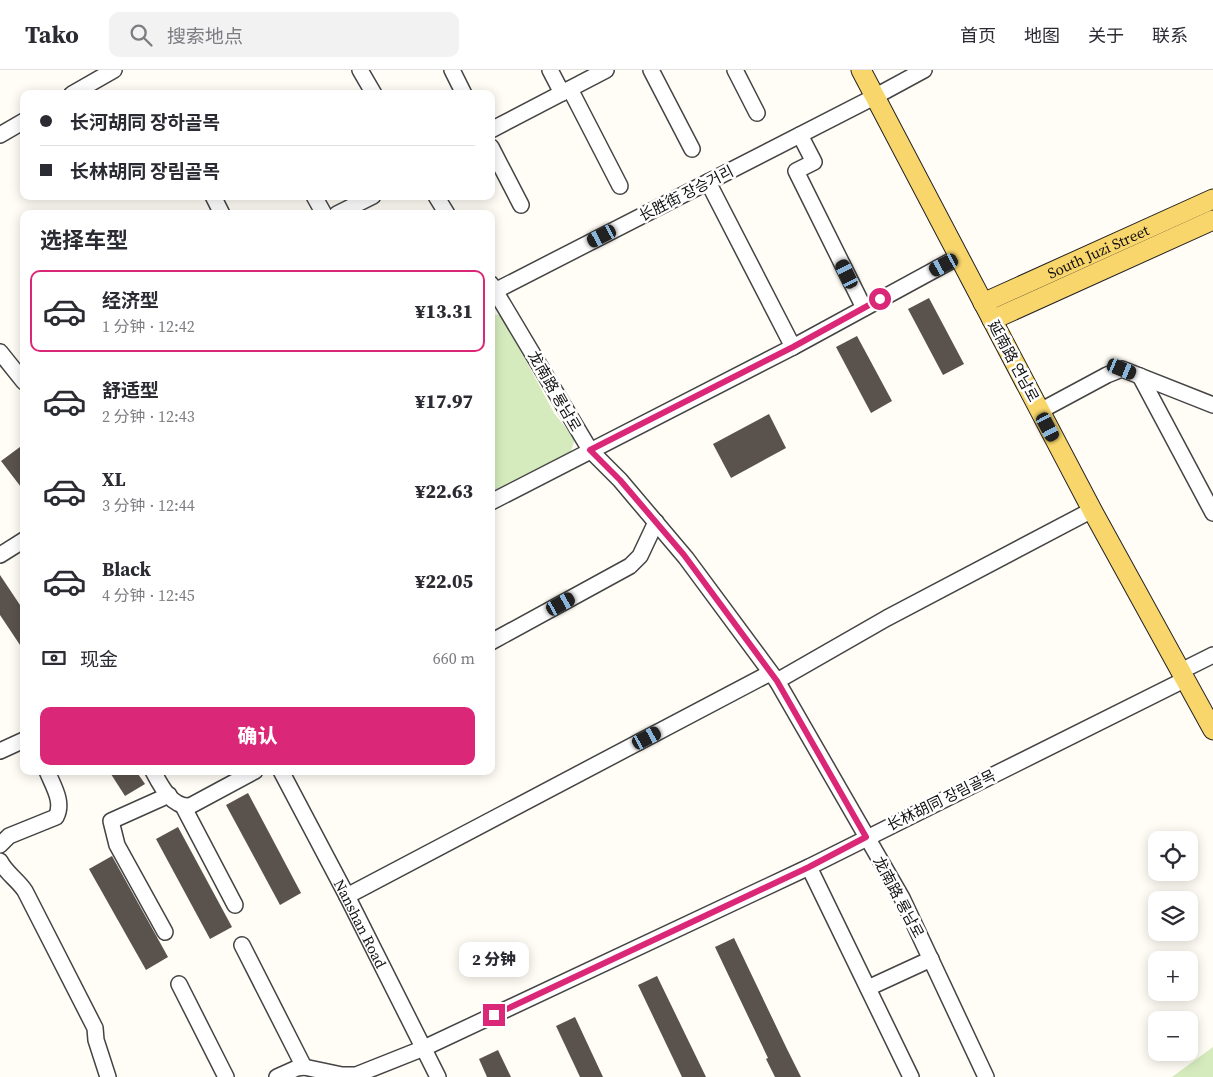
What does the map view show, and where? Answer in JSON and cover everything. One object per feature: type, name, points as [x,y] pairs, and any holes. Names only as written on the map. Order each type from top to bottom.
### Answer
[{"type":"main road","name":"延南路 연남로","points":[[860,70],[876,96],[1092,510],[1213,730]]},
{"type":"main road","name":"South Juzi Street","points":[[987,311],[1213,199]]},
{"type":"main road","name":"South Juzi Street","points":[[987,311],[1213,220]]},
{"type":"street","points":[[79,90],[114,70]]},
{"type":"street","points":[[360,70],[372,90]]},
{"type":"street","points":[[452,70],[462,90]]},
{"type":"street","points":[[550,70],[566,91],[620,186]]},
{"type":"street","points":[[495,128],[606,70]]},
{"type":"street","points":[[651,70],[692,149]]},
{"type":"street","points":[[735,70],[757,113]]},
{"type":"street","name":"长胜街 장승거리","points":[[495,288],[708,182],[924,70]]},
{"type":"street","points":[[0,135],[20,123]]},
{"type":"street","points":[[800,135],[814,162],[796,171],[864,308]]},
{"type":"street","points":[[495,155],[521,205]]},
{"type":"street","points":[[708,182],[793,347]]},
{"type":"street","points":[[345,210],[365,200]]},
{"type":"street","points":[[495,500],[793,347],[960,256]]},
{"type":"street","name":"龙南路 룡남로","points":[[495,292],[590,450],[620,480],[686,558],[774,677],[902,898],[986,1077]]},
{"type":"street","points":[[0,352],[20,377]]},
{"type":"street","points":[[1040,411],[1122,369],[1213,405]]},
{"type":"street","points":[[1140,376],[1213,513]]},
{"type":"street","points":[[347,896],[774,677],[1092,510]]},
{"type":"street","points":[[495,640],[630,566],[640,556],[656,522]]},
{"type":"street","points":[[0,555],[20,542]]},
{"type":"street","name":"长林胡同 장림골목","points":[[304,1067],[342,1075],[356,1075],[424,1048],[809,867],[1184,675],[1213,655]]},
{"type":"street","points":[[0,750],[20,742]]},
{"type":"street","points":[[0,845],[9,836],[56,817],[60,810],[59,800],[50,775]]},
{"type":"street","points":[[156,775],[169,796],[183,806],[190,806],[248,775]]},
{"type":"street","name":"Nanshan Road","points":[[283,775],[347,896],[438,1077]]},
{"type":"street","points":[[165,932],[117,845],[111,822],[169,796]]},
{"type":"street","points":[[183,806],[235,905]]},
{"type":"street","points":[[0,861],[3,867],[20,883],[25,891],[95,1028],[96,1040],[108,1077]]},
{"type":"street","points":[[809,867],[911,1077]]},
{"type":"street","points":[[242,945],[304,1067],[297,1068],[278,1077]]},
{"type":"street","points":[[868,988],[931,959]]},
{"type":"street","points":[[179,984],[226,1077]]},
{"type":"green space","points":[[495,314],[502,316],[554,413],[575,439],[569,457],[495,493]]},
{"type":"green space","points":[[1213,1047],[1213,1077],[1172,1077],[1194,1061],[1198,1061],[1198,1058]]},
{"type":"building","points":[[929,298],[964,364],[943,375],[908,309]]},
{"type":"building","points":[[857,336],[892,401],[871,413],[836,347]]},
{"type":"building","points":[[769,414],[786,448],[731,478],[713,444]]},
{"type":"building","points":[[20,447],[20,486],[1,461]]},
{"type":"building","points":[[0,575],[20,605],[20,645],[0,615]]},
{"type":"building","points":[[112,775],[139,775],[145,784],[125,796]]},
{"type":"building","points":[[248,793],[301,893],[280,905],[226,805]]},
{"type":"building","points":[[178,827],[232,927],[210,939],[156,839]]},
{"type":"building","points":[[112,856],[168,957],[146,970],[89,869]]},
{"type":"building","points":[[734,938],[801,1077],[775,1077],[766,1059],[768,1058],[715,947]]},
{"type":"building","points":[[657,976],[706,1077],[682,1077],[638,985]]},
{"type":"building","points":[[575,1017],[603,1077],[580,1077],[556,1026]]},
{"type":"building","points":[[498,1050],[511,1077],[487,1077],[479,1059]]},
{"type":"route","points":[[494,1015],[809,867],[866,837],[777,681],[684,555],[620,480],[590,450],[793,347],[880,299]]}]
